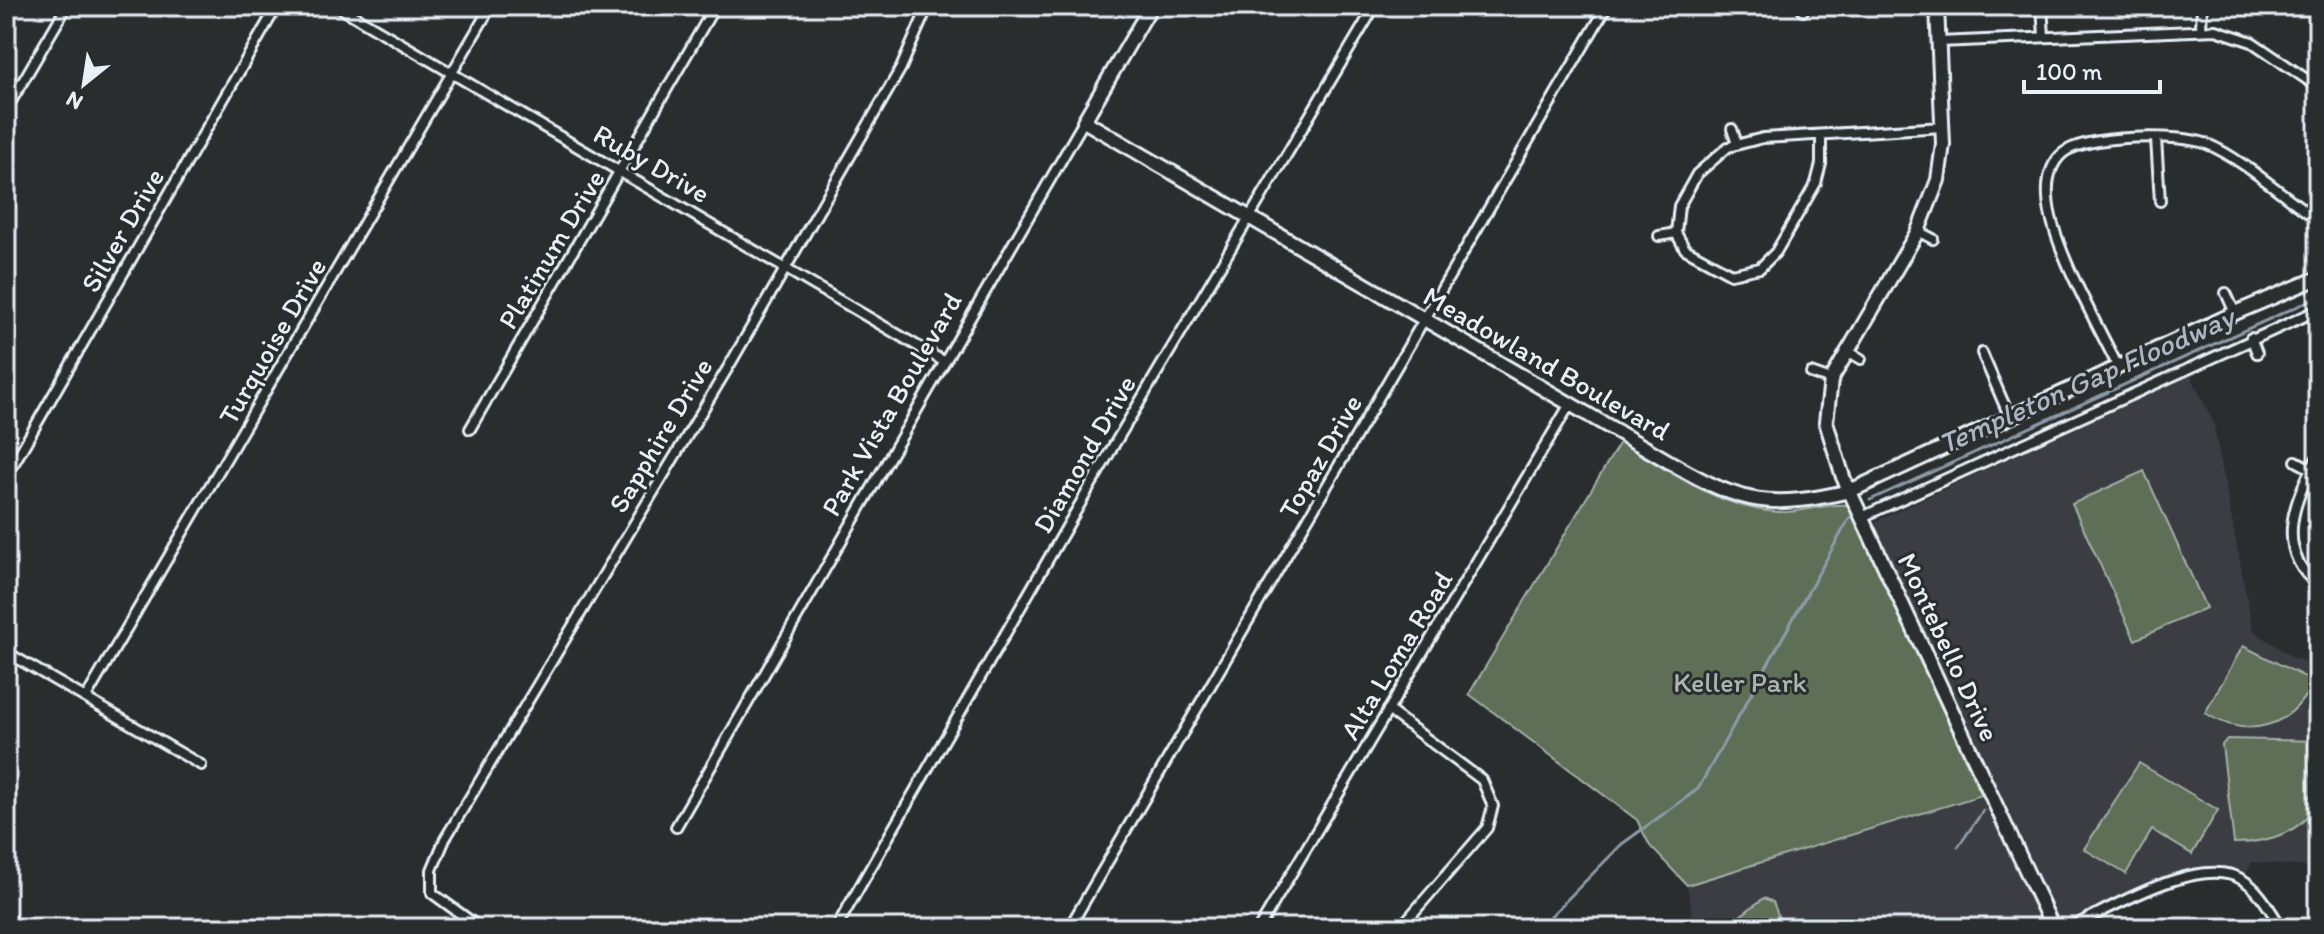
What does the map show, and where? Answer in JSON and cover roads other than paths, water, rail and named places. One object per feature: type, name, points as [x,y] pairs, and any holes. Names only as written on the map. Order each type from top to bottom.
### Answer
[{"type":"street","points":[[6,110],[67,6]]},
{"type":"street","name":"Silver Drive","points":[[6,477],[277,6]]},
{"type":"street","name":"Ruby Drive","points":[[337,6],[943,361]]},
{"type":"street","name":"Turquoise Drive","points":[[87,696],[455,74],[491,6]]},
{"type":"street","name":"Platinum Drive","points":[[470,429],[623,171],[715,6]]},
{"type":"street","name":"Sapphire Drive","points":[[480,928],[437,900],[430,885],[432,870],[452,825],[901,68],[928,6]]},
{"type":"street","name":"Park Vista Boulevard","points":[[676,827],[1151,6]]},
{"type":"street","name":"Diamond Drive","points":[[836,928],[1114,445],[1375,6]]},
{"type":"street","name":"Topaz Drive","points":[[1069,928],[1607,6]]},
{"type":"street","name":"Montebello Drive","points":[[1937,6],[1943,127],[1938,180],[1918,231],[1831,380],[1826,422],[1850,491],[2053,928]]},
{"type":"street","points":[[2042,6],[2044,36]]},
{"type":"street","points":[[2201,29],[2202,6]]},
{"type":"street","points":[[1939,42],[2201,29],[2230,33],[2252,42],[2318,87]]},
{"type":"street","name":"Meadowland Boulevard","points":[[1084,121],[1705,483],[1741,498],[1802,503],[1850,491],[2235,313],[2318,278]]},
{"type":"street","points":[[1821,135],[1821,164],[1816,183],[1776,252],[1760,268],[1741,274],[1721,270],[1685,249],[1676,233],[1676,213],[1697,174],[1718,152],[1763,138],[1943,127]]},
{"type":"street","points":[[1732,129],[1737,144]]},
{"type":"street","points":[[2118,367],[2054,227],[2048,201],[2049,176],[2058,158],[2074,146],[2184,138],[2215,148],[2318,220]]},
{"type":"street","points":[[2156,139],[2160,201]]},
{"type":"street","points":[[1918,231],[1933,239]]},
{"type":"street","points":[[1659,236],[1676,233]]},
{"type":"street","points":[[2226,293],[2235,313]]},
{"type":"street","points":[[1862,517],[2318,310]]},
{"type":"street","points":[[2251,338],[2257,353]]},
{"type":"street","points":[[1846,350],[1861,359]]},
{"type":"street","points":[[1982,353],[2010,418]]},
{"type":"street","points":[[1811,373],[1831,380]]},
{"type":"street","name":"Alta Loma Road","points":[[1259,928],[1570,404]]},
{"type":"street","points":[[2318,456],[2296,496],[2291,527],[2301,567],[2318,585]]},
{"type":"street","points":[[2296,461],[2311,469]]},
{"type":"street","points":[[6,652],[87,696],[201,765]]},
{"type":"street","points":[[1388,710],[1482,780],[1493,806],[1491,820],[1482,836],[1400,928]]},
{"type":"street","points":[[2069,928],[2162,884],[2194,875],[2219,873],[2233,875],[2254,889],[2282,928]]},
{"type":"waterway","name":"Templeton Gap Floodway","points":[[1870,500],[2318,297]]},
{"type":"waterway","name":"Templeton Gap Floodway","points":[[1539,928],[1622,844],[1698,789],[1850,517]]},
{"type":"waterway","points":[[1958,847],[1983,811]]},
{"type":"park label","name":"Keller Park","points":[[1740,682]]}]
